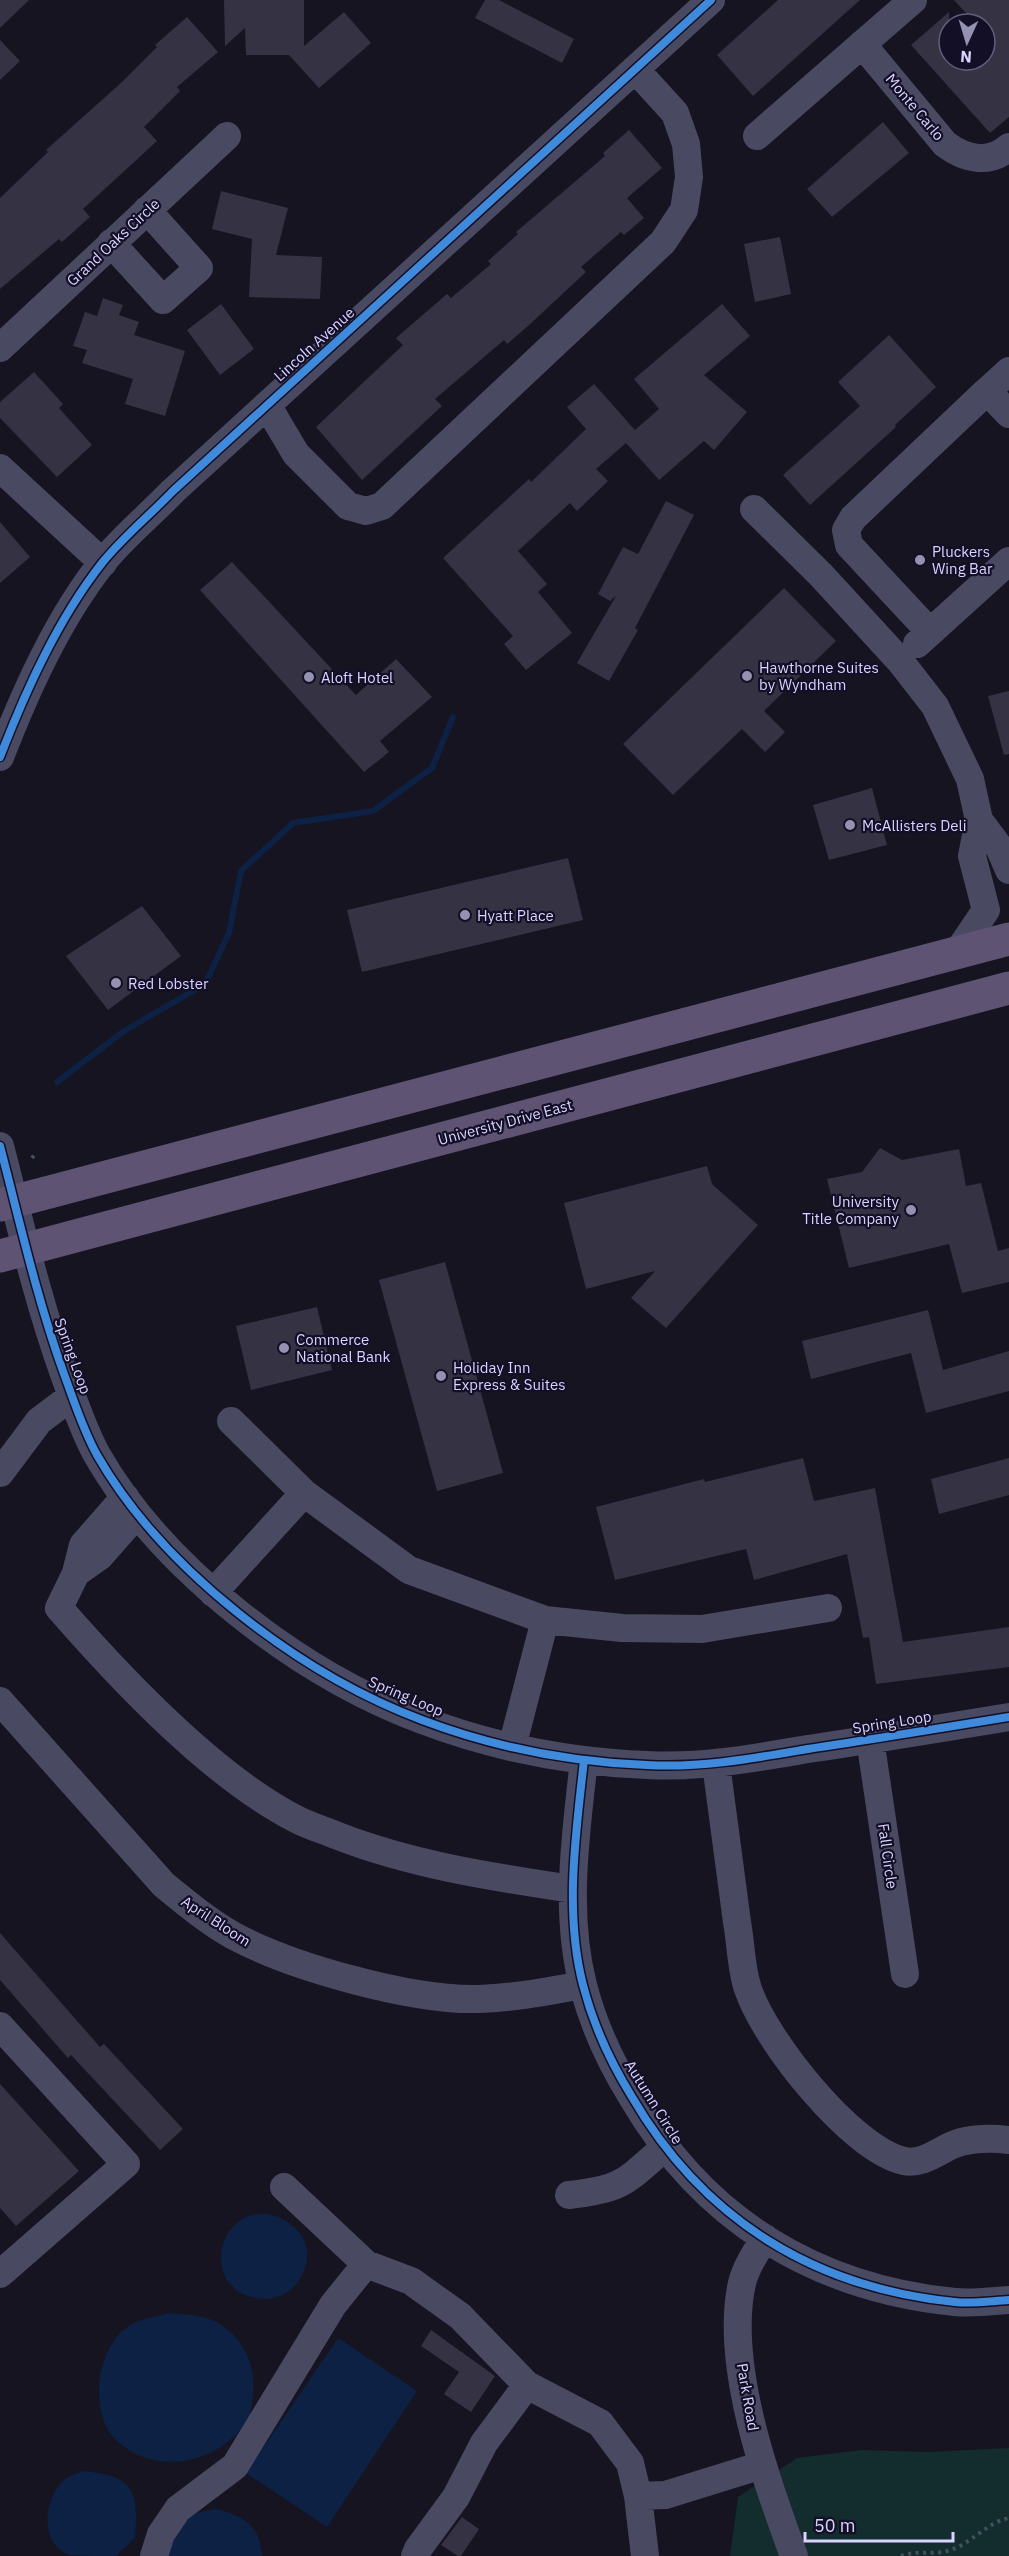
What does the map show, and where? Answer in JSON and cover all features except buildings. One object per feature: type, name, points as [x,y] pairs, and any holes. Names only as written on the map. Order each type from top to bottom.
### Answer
[{"type":"main road","points":[[7,1203],[1009,939]]},
{"type":"main road","name":"University Drive East","points":[[13,1253],[1009,988]]},
{"type":"main road","points":[[736,1011],[751,1057]]},
{"type":"street","name":"Lincoln Avenue","points":[[0,757],[18,710],[64,622],[103,563],[173,491],[711,0]]},
{"type":"street","points":[[757,136],[913,0]]},
{"type":"street","name":"Monte Carlo","points":[[861,44],[945,144],[958,153],[986,159],[1000,155],[1009,147]]},
{"type":"street","points":[[267,405],[296,454],[348,506],[366,511],[382,506],[663,242],[684,210],[689,177],[686,144],[675,112],[635,69]]},
{"type":"street","name":"Grand Oaks Circle","points":[[0,348],[227,136]]},
{"type":"street","points":[[111,243],[163,300],[199,268],[147,210]]},
{"type":"street","points":[[930,632],[849,545],[846,530],[853,518],[1009,371]]},
{"type":"street","points":[[987,391],[1009,414]]},
{"type":"street","points":[[0,468],[103,563]]},
{"type":"street","points":[[754,509],[821,575],[900,661],[936,706],[970,778],[979,820],[972,856],[986,910],[957,952]]},
{"type":"street","points":[[900,661],[1009,561]]},
{"type":"street","points":[[979,820],[999,847],[1009,870]]},
{"type":"street","points":[[0,1146],[7,1203]]},
{"type":"street","name":"Spring Loop","points":[[7,1203],[13,1253],[48,1328],[96,1454],[131,1505],[174,1555],[213,1593],[282,1645],[374,1699],[423,1720],[512,1747],[584,1760],[648,1766],[716,1764],[1009,1717]]},
{"type":"street","points":[[0,1473],[39,1421],[72,1396]]},
{"type":"street","points":[[231,1421],[304,1493],[409,1570],[545,1620],[622,1628],[702,1629],[828,1608]]},
{"type":"street","points":[[213,1593],[304,1493]]},
{"type":"street","points":[[131,1505],[100,1556],[76,1573],[59,1608],[100,1655],[196,1747],[244,1786],[296,1820],[372,1849],[437,1866],[572,1889]]},
{"type":"street","points":[[512,1747],[545,1620]]},
{"type":"street","name":"April Bloom","points":[[0,1701],[164,1885],[194,1909],[233,1935],[269,1952],[408,1992],[477,1999],[583,1985]]},
{"type":"street","name":"Fall Circle","points":[[870,1739],[905,1974]]},
{"type":"street","name":"Autumn Circle","points":[[584,1760],[572,1889],[583,1985],[601,2036],[621,2079],[664,2148],[698,2186],[727,2213],[813,2265],[892,2293],[957,2303],[1009,2300]]},
{"type":"street","points":[[716,1764],[748,1989],[787,2056],[808,2085],[838,2118],[892,2157],[907,2162],[923,2160],[956,2143],[977,2140],[1009,2140]]},
{"type":"street","points":[[0,2026],[126,2164],[3,2265]]},
{"type":"street","points":[[569,2195],[604,2191],[622,2185],[664,2148]]},
{"type":"street","points":[[284,2187],[366,2264],[411,2281],[460,2316],[527,2385],[600,2423],[630,2463],[638,2496],[645,2556]]},
{"type":"street","name":"Park Road","points":[[765,2238],[750,2263],[742,2283],[740,2310],[745,2392],[762,2465],[794,2556]]},
{"type":"street","points":[[154,2556],[161,2534],[178,2509],[235,2466],[333,2305],[366,2264]]},
{"type":"street","points":[[415,2556],[456,2497],[484,2443],[527,2385]]},
{"type":"street","points":[[638,2496],[665,2495],[762,2465]]},
{"type":"path","points":[[901,2556],[911,2552],[946,2552],[962,2546],[993,2524],[1009,2518]]},
{"type":"green space","points":[[1009,2448],[1009,2556],[730,2556],[738,2497],[797,2458],[862,2450],[928,2452]]},
{"type":"water","points":[[253,2214],[269,2214],[282,2219],[300,2233],[307,2253],[302,2275],[294,2287],[281,2296],[265,2299],[246,2295],[233,2287],[225,2275],[221,2261],[228,2233],[238,2222]]},
{"type":"water","points":[[170,2313],[202,2317],[217,2322],[227,2329],[243,2347],[252,2369],[253,2380],[252,2406],[249,2416],[236,2434],[221,2447],[204,2455],[167,2462],[148,2459],[131,2451],[115,2439],[106,2426],[99,2394],[104,2360],[111,2345],[121,2332],[138,2321]]},
{"type":"water","points":[[338,2338],[417,2391],[327,2527],[246,2473]]},
{"type":"water","points":[[82,2471],[112,2476],[122,2481],[129,2488],[133,2497],[136,2508],[135,2538],[116,2556],[69,2555],[53,2542],[49,2532],[48,2511],[56,2490],[64,2480]]},
{"type":"water","points":[[216,2509],[235,2515],[254,2529],[261,2545],[262,2556],[169,2556],[174,2536],[183,2522],[196,2514]]},
{"type":"waterway","points":[[57,1082],[124,1031],[205,984],[229,933],[241,871],[293,823],[373,811],[432,768],[453,717]]},
{"type":"cycle path","points":[[0,757],[32,681],[57,631],[86,585],[119,544],[173,491],[711,0]]},
{"type":"cycle path","points":[[0,1146],[45,1318],[79,1415],[97,1455],[125,1498],[158,1538],[197,1577],[238,1613],[283,1646],[329,1675],[376,1700],[449,1730],[533,1752],[618,1763],[668,1766],[728,1762],[1009,1717]]},
{"type":"cycle path","points":[[584,1760],[573,1872],[577,1957],[587,2000],[603,2043],[624,2084],[660,2140],[693,2179],[728,2212],[767,2240],[810,2263],[855,2281],[904,2294],[961,2303],[1009,2300]]},
{"type":"place","name":"Pluckers Wing Bar","points":[[920,560]]},
{"type":"place","name":"Hawthorne Suites by Wyndham","points":[[747,676]]},
{"type":"place","name":"Aloft Hotel","points":[[309,677]]},
{"type":"place","name":"McAllisters Deli","points":[[850,825]]},
{"type":"place","name":"Hyatt Place","points":[[465,915]]},
{"type":"place","name":"Red Lobster","points":[[116,983]]},
{"type":"place","name":"University Title Company","points":[[911,1210]]},
{"type":"place","name":"Commerce National Bank","points":[[284,1348]]},
{"type":"place","name":"Holiday Inn Express & Suites","points":[[441,1376]]}]
